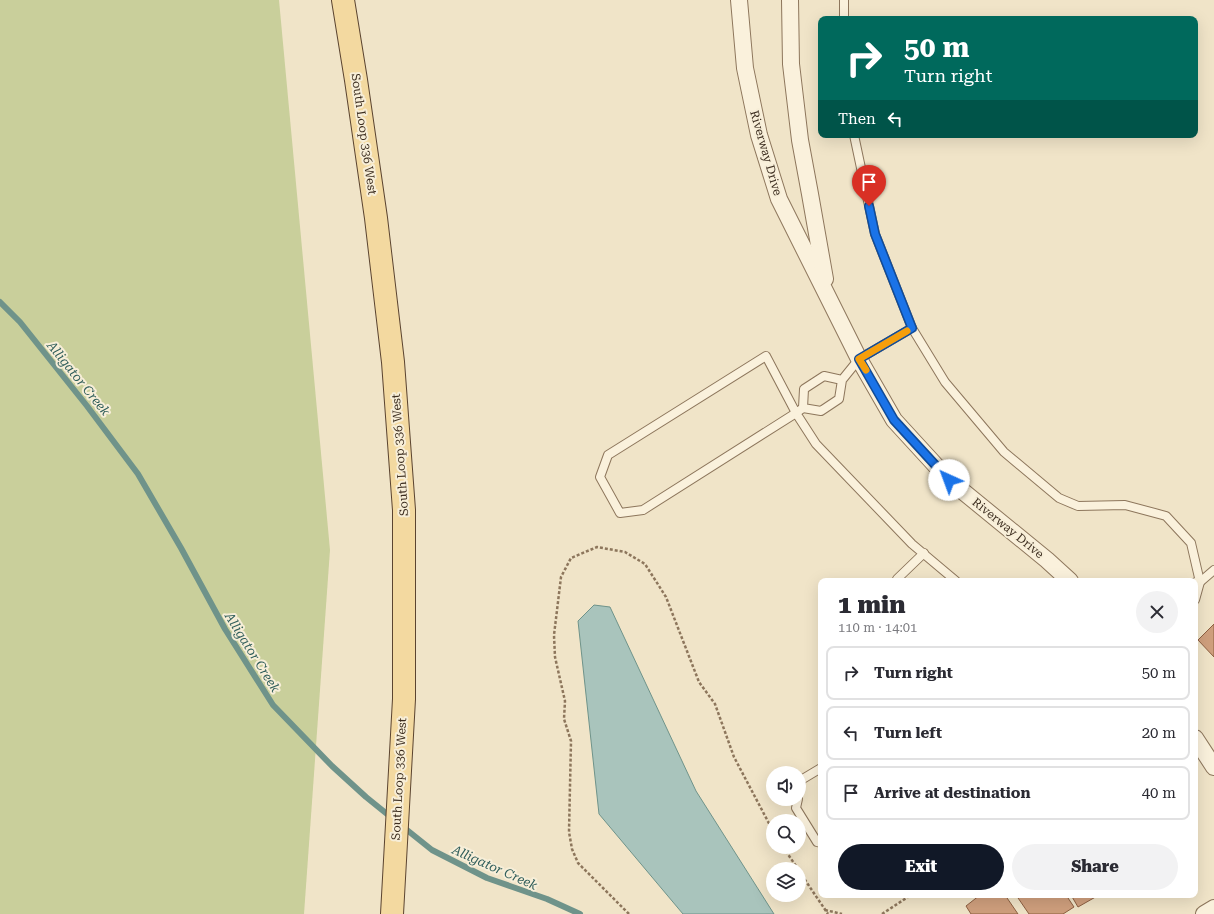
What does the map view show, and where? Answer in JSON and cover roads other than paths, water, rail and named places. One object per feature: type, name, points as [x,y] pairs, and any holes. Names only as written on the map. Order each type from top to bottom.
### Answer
[{"type":"main road","name":"South Loop 336 West","points":[[343,0],[376,218],[393,362],[404,510],[404,699],[392,914]]},
{"type":"street","name":"Riverway Drive","points":[[739,0],[745,68],[759,135],[779,199],[859,359],[894,420],[949,480],[1047,560],[1067,578]]},
{"type":"street","name":"Riverway Drive","points":[[790,0],[791,64],[800,140],[828,296]]},
{"type":"street","points":[[1198,743],[1214,767]]},
{"type":"street","points":[[1204,914],[1214,908]]},
{"type":"lane","points":[[844,0],[844,16]]},
{"type":"lane","points":[[855,138],[875,234],[912,328],[945,382],[1004,452],[1059,498],[1078,506],[1125,505],[1166,516],[1191,543],[1197,578]]},
{"type":"lane","points":[[912,328],[859,359],[842,380],[838,399],[821,411],[800,411],[644,510],[620,513],[600,477],[608,455],[766,356],[800,411],[816,444],[912,544],[952,578]]},
{"type":"lane","points":[[800,411],[804,389],[824,376],[842,380]]},
{"type":"lane","points":[[898,578],[924,554]]},
{"type":"lane","points":[[1198,582],[1214,570]]},
{"type":"lane","points":[[806,777],[818,770]]},
{"type":"lane","points":[[796,806],[796,808],[818,842]]},
{"type":"water","points":[[594,605],[610,607],[696,791],[774,914],[683,914],[599,814],[578,621]]},
{"type":"waterway","name":"Alligator Creek","points":[[0,302],[20,322],[87,406],[138,474],[181,548],[225,629],[273,705],[332,766],[392,818]]},
{"type":"waterway","name":"Alligator Creek","points":[[402,826],[432,850],[487,878],[547,899],[580,914]]}]
